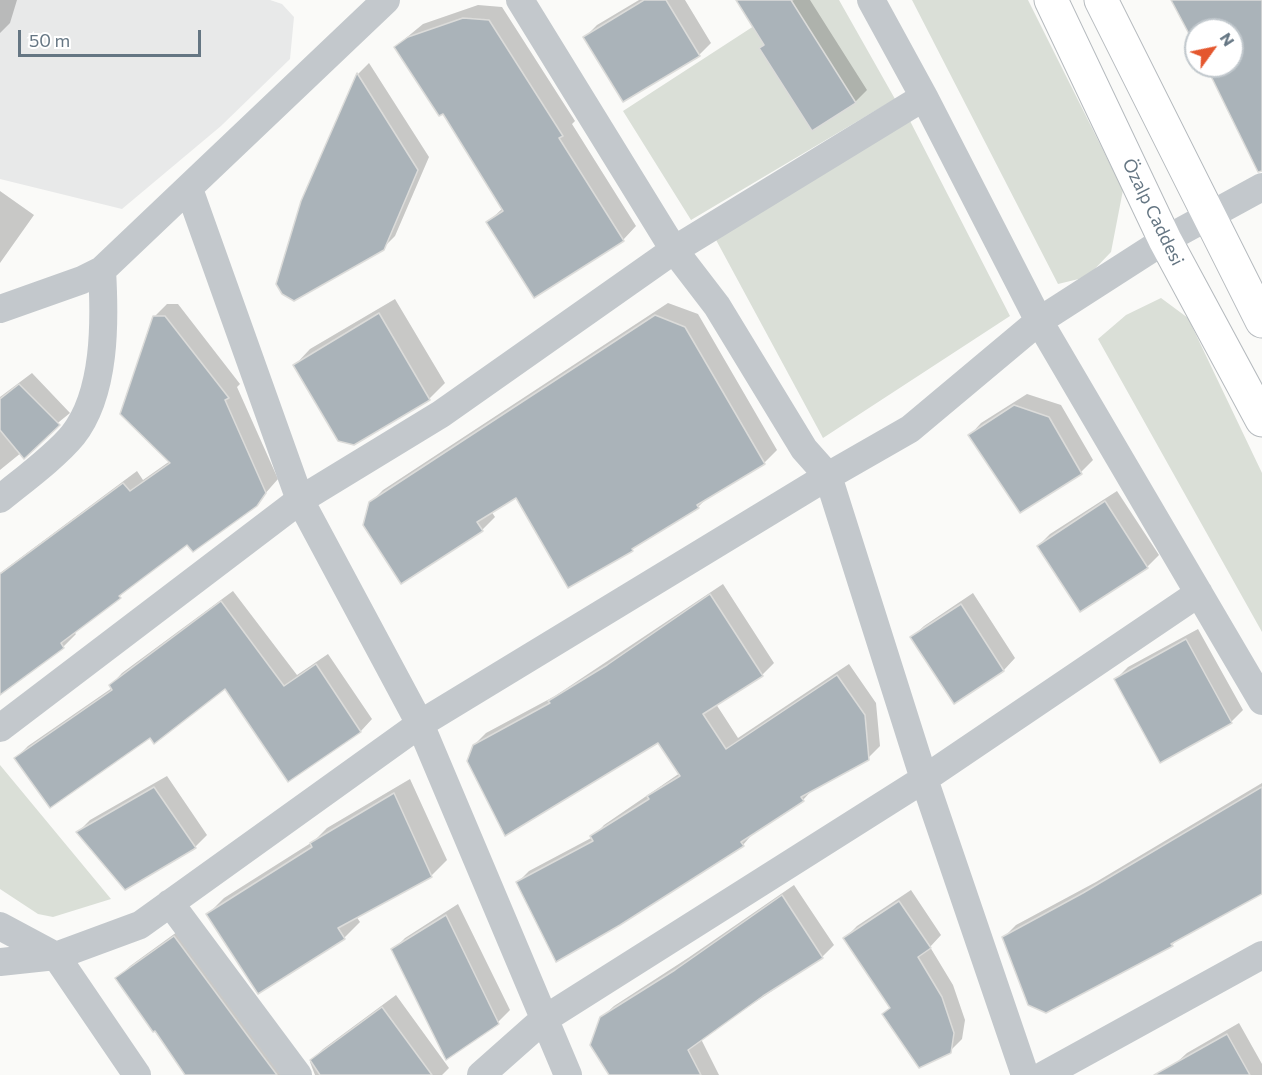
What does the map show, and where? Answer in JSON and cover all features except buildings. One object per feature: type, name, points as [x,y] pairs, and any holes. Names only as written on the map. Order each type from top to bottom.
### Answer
[{"type":"main road","name":"Özalp Caddesi","points":[[1051,0],[1165,240],[1262,420]]},
{"type":"main road","points":[[1101,0],[1262,321]]},
{"type":"street","points":[[0,309],[82,280],[102,270],[386,0]]},
{"type":"street","points":[[520,0],[674,250],[717,306],[804,449],[828,476],[924,779],[1025,1075]]},
{"type":"street","points":[[871,0],[1040,321],[1262,701]]},
{"type":"street","points":[[0,728],[300,500],[441,414],[674,250],[924,97]]},
{"type":"street","points":[[0,962],[56,956],[140,925],[420,724],[909,429],[1040,321],[1165,240],[1262,187]]},
{"type":"street","points":[[189,189],[300,500],[420,724],[568,1075]]},
{"type":"street","points":[[0,499],[73,435],[88,406],[104,347],[102,270]]},
{"type":"street","points":[[481,1075],[543,1020],[924,779],[1199,593]]},
{"type":"street","points":[[170,903],[298,1075]]},
{"type":"street","points":[[0,926],[56,956],[137,1075]]},
{"type":"street","points":[[1044,1075],[1262,955]]},
{"type":"shaded area","points":[[0,0],[270,0],[282,4],[294,17],[290,59],[221,126],[122,209],[0,179]]},
{"type":"shaded area","points":[[794,0],[839,0],[895,99],[691,220],[623,111]]},
{"type":"shaded area","points":[[912,0],[1028,0],[1123,190],[1111,252],[1087,277],[1058,284]]},
{"type":"shaded area","points":[[909,119],[1010,316],[823,438],[715,238]]},
{"type":"shaded area","points":[[1161,298],[1188,318],[1262,473],[1262,632],[1098,339],[1126,315]]},
{"type":"shaded area","points":[[0,765],[111,899],[53,917],[38,914],[0,889]]}]
